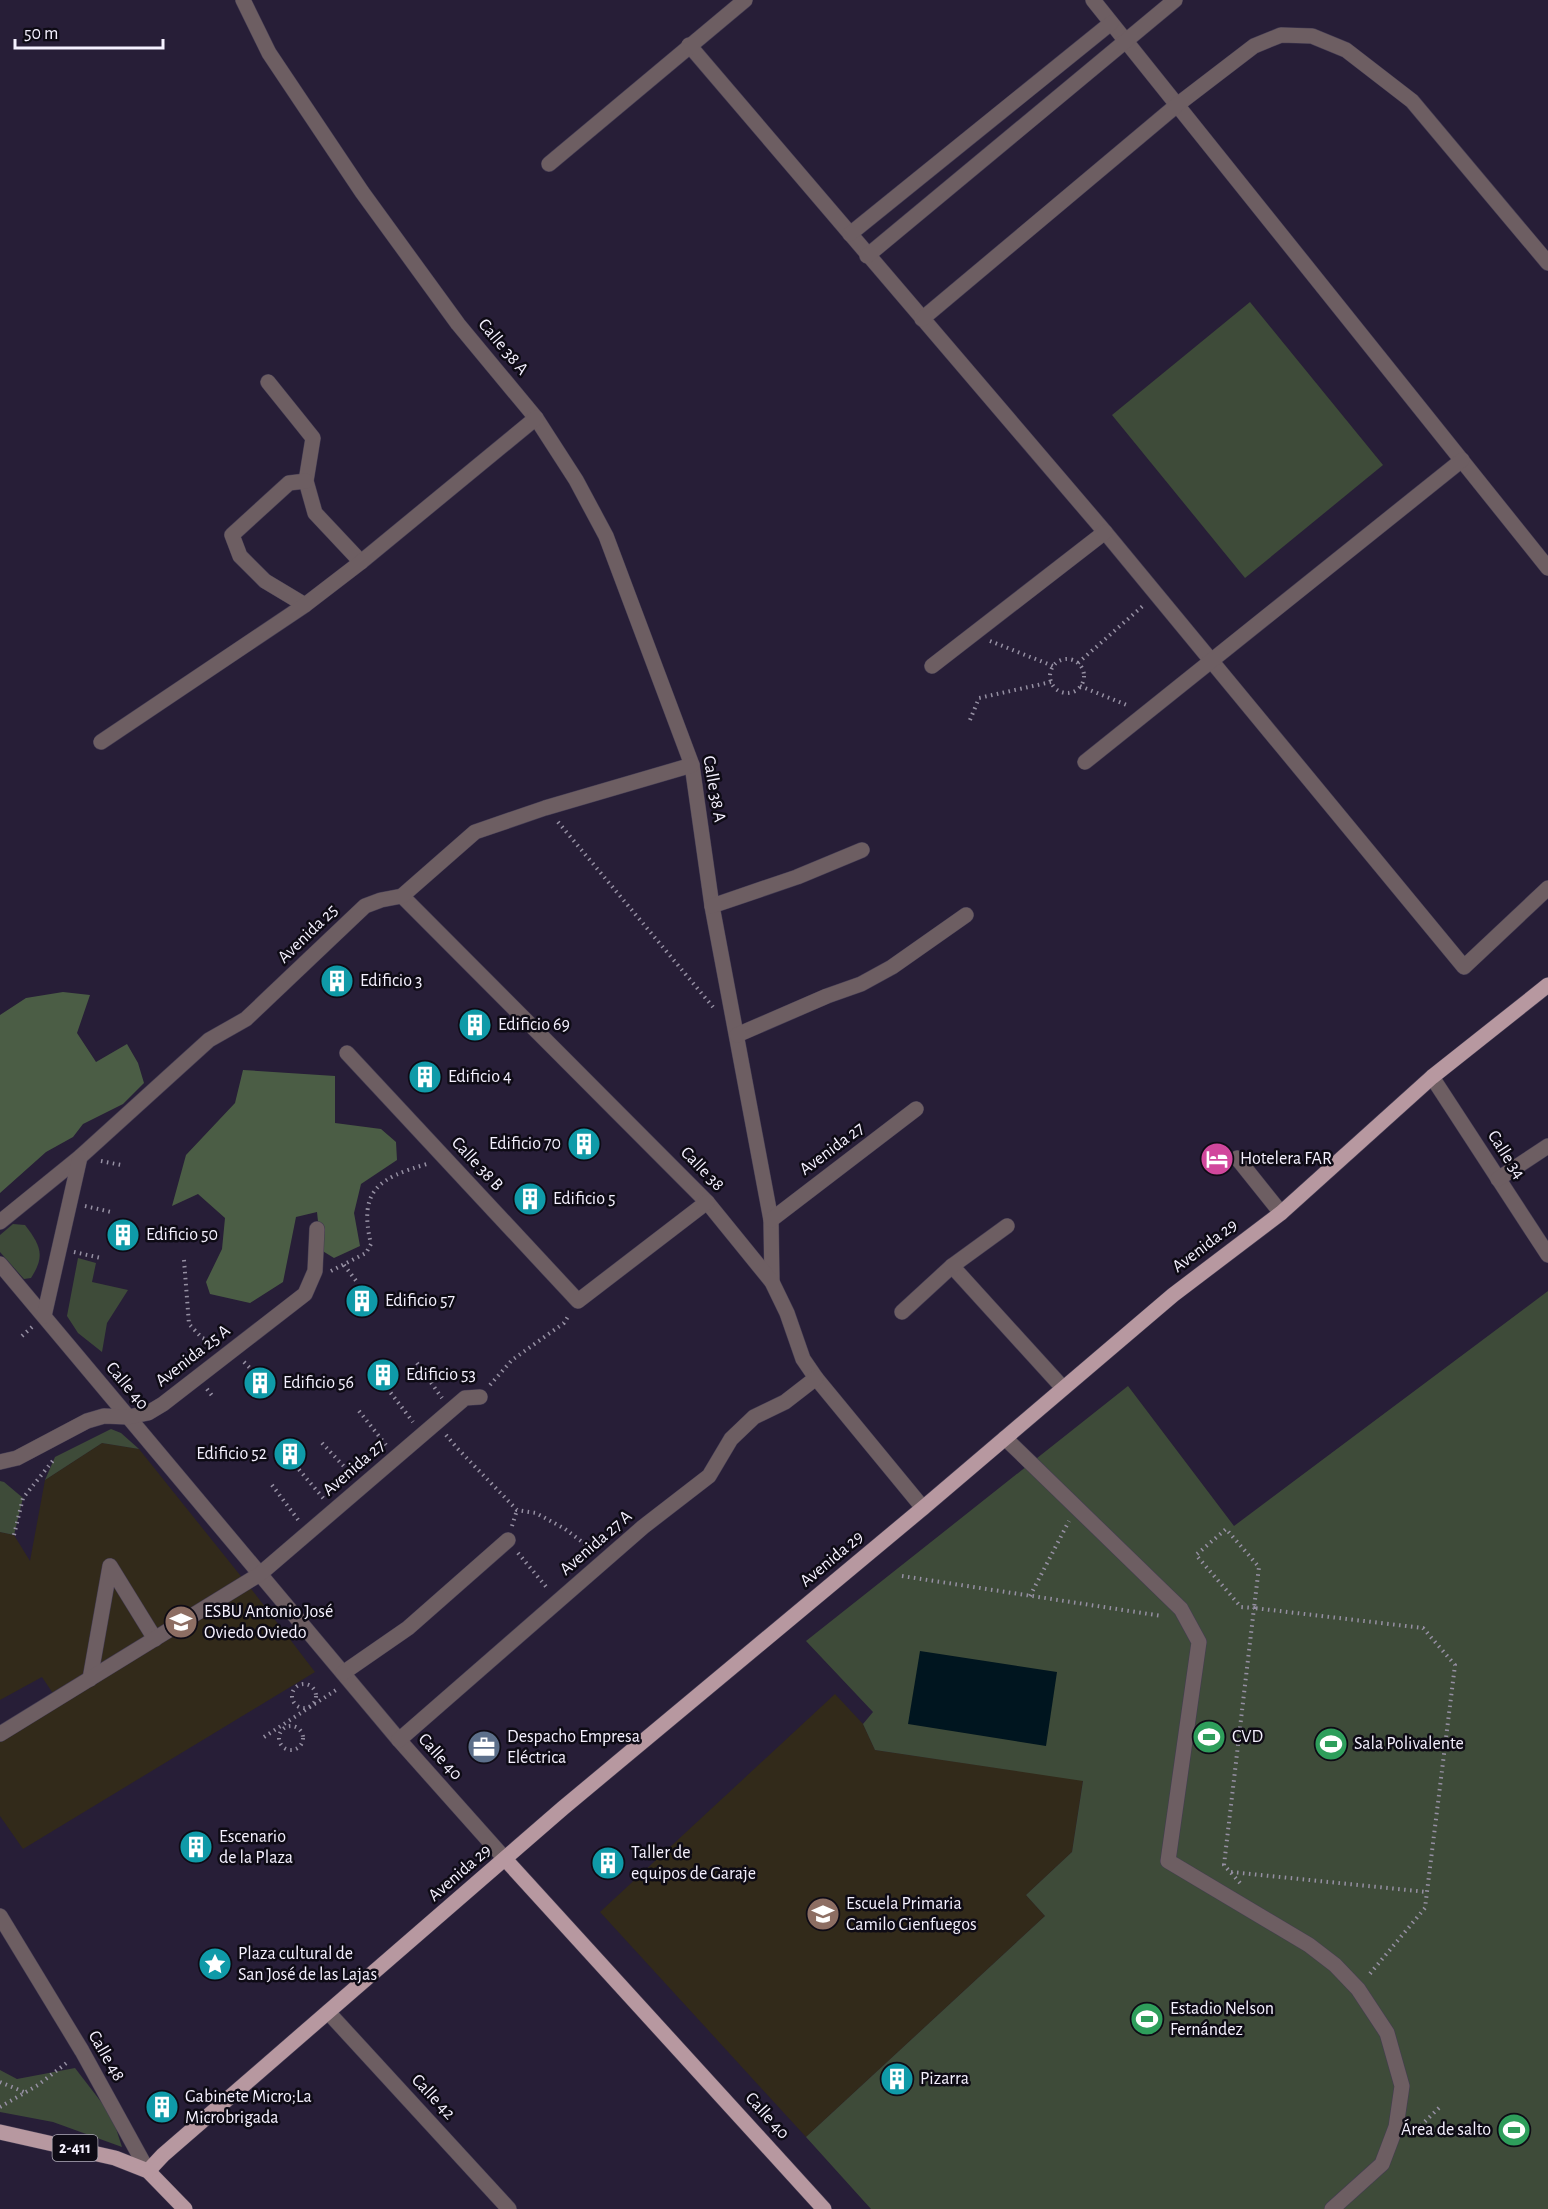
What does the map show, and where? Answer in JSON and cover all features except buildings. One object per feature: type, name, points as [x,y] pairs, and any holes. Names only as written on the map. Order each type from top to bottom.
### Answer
[{"type":"main road","name":"Avenida 29","points":[[148,2171],[163,2155],[572,1801],[923,1508],[1173,1295],[1281,1213],[1432,1077],[1548,985]]},
{"type":"main road","name":"Calle 40","points":[[505,1860],[824,2209]]},
{"type":"main road","name":"2-411","points":[[0,2132],[115,2158],[148,2171]]},
{"type":"main road","points":[[148,2171],[172,2209]]},
{"type":"main road","name":"Calle 48","points":[[148,2171],[185,2209]]},
{"type":"street","name":"Calle 38 A","points":[[243,0],[269,53],[362,192],[458,324],[536,418],[576,480],[606,536],[692,765],[712,906],[771,1220],[772,1282]]},
{"type":"street","points":[[549,164],[745,0]]},
{"type":"street","points":[[1092,0],[1548,568]]},
{"type":"street","points":[[867,256],[1175,0]]},
{"type":"street","points":[[850,234],[1111,23]]},
{"type":"street","points":[[922,319],[1177,105],[1254,46],[1281,35],[1312,36],[1346,50],[1412,101],[1548,263]]},
{"type":"street","points":[[689,45],[1105,532],[1464,967],[1548,888]]},
{"type":"street","points":[[268,382],[313,438],[306,481],[315,513],[361,562]]},
{"type":"street","points":[[101,742],[305,605],[361,562],[536,418]]},
{"type":"street","points":[[1085,762],[1462,460]]},
{"type":"street","points":[[305,605],[265,581],[240,556],[232,535],[289,483],[306,481]]},
{"type":"street","points":[[932,666],[1105,532]]},
{"type":"street","name":"Avenida 25","points":[[0,1222],[80,1157],[209,1040],[246,1019],[365,906],[402,896],[475,832],[545,808],[692,765]]},
{"type":"street","points":[[712,906],[797,877],[862,850]]},
{"type":"street","name":"Calle 38","points":[[402,896],[707,1202],[772,1282],[787,1313],[803,1359],[816,1378],[923,1508]]},
{"type":"street","points":[[737,1035],[827,996],[861,984],[892,967],[966,915]]},
{"type":"street","name":"Calle 38 B","points":[[347,1053],[578,1301]]},
{"type":"street","name":"Calle 34","points":[[1432,1077],[1548,1256]]},
{"type":"street","name":"Avenida 27","points":[[771,1220],[916,1109]]},
{"type":"street","points":[[1498,1179],[1548,1146]]},
{"type":"street","points":[[44,1316],[80,1157]]},
{"type":"street","points":[[1237,1158],[1281,1213]]},
{"type":"street","points":[[578,1301],[707,1202]]},
{"type":"street","points":[[902,1312],[952,1266],[1007,1226]]},
{"type":"street","name":"Avenida 25 A","points":[[0,1462],[17,1458],[87,1421],[104,1416],[128,1417],[148,1413],[163,1404],[305,1294],[315,1271],[317,1229]]},
{"type":"street","name":"Calle 40","points":[[0,1264],[399,1740],[505,1860]]},
{"type":"street","points":[[952,1266],[1063,1388]]},
{"type":"street","name":"Avenida 27 A","points":[[399,1740],[643,1527],[709,1476],[731,1439],[754,1417],[785,1402],[816,1378]]},
{"type":"street","name":"Avenida 27","points":[[0,1734],[260,1574],[465,1398],[480,1397]]},
{"type":"street","points":[[1005,1438],[1181,1609],[1199,1642],[1168,1860],[1309,1945],[1335,1965],[1358,1989],[1387,2033],[1402,2086],[1396,2127],[1382,2164],[1332,2209]]},
{"type":"street","points":[[346,1677],[408,1628],[508,1540]]},
{"type":"street","points":[[90,1679],[110,1566],[155,1639]]},
{"type":"street","name":"Calle 48","points":[[0,1916],[82,2051],[148,2171]]},
{"type":"street","name":"Calle 42","points":[[328,2012],[509,2209]]},
{"type":"path","points":[[1078,663],[1155,595]]},
{"type":"path","points":[[973,634],[1053,666]]},
{"type":"path","points":[[1068,659],[1078,663],[1084,678],[1080,686],[1074,691],[1058,690],[1051,682],[1050,671],[1053,666],[1057,662],[1068,659]]},
{"type":"path","points":[[970,720],[979,699],[1051,682]]},
{"type":"path","points":[[1080,686],[1145,713]]},
{"type":"path","points":[[545,808],[714,1008]]},
{"type":"path","points":[[315,1271],[332,1271],[366,1254],[371,1244],[366,1223],[367,1204],[372,1193],[405,1170],[445,1158]]},
{"type":"path","points":[[69,1203],[111,1212]]},
{"type":"path","points":[[59,1249],[101,1258]]},
{"type":"path","points":[[184,1260],[189,1324],[202,1338],[214,1342]]},
{"type":"path","points":[[344,1265],[357,1282]]},
{"type":"path","points":[[480,1397],[512,1360],[564,1323],[578,1301]]},
{"type":"path","points":[[417,1363],[451,1410]]},
{"type":"path","points":[[387,1388],[423,1435]]},
{"type":"path","points":[[359,1411],[396,1458]]},
{"type":"path","points":[[437,1422],[457,1448],[517,1510],[536,1513],[565,1529],[583,1545],[608,1558]]},
{"type":"path","points":[[322,1443],[363,1486]]},
{"type":"path","points":[[14,1535],[22,1498],[55,1457],[65,1453]]},
{"type":"path","points":[[295,1465],[334,1511]]},
{"type":"path","points":[[272,1485],[308,1533]]},
{"type":"path","points":[[1030,1596],[1076,1507]]},
{"type":"path","points":[[517,1510],[508,1540],[559,1600]]},
{"type":"path","points":[[1245,1888],[1224,1865],[1254,1608],[1259,1567],[1226,1529],[1196,1556],[1241,1607],[1254,1608],[1424,1628],[1455,1665],[1425,1908],[1358,1989]]},
{"type":"path","points":[[902,1576],[1162,1616],[1168,1620]]},
{"type":"path","points":[[264,1737],[285,1726],[346,1677]]},
{"type":"path","points":[[308,1684],[314,1689],[316,1700],[311,1706],[298,1707],[292,1701],[292,1692],[297,1685],[308,1684]]},
{"type":"path","points":[[285,1726],[297,1728],[302,1734],[300,1745],[294,1750],[286,1749],[280,1744],[279,1736],[285,1726]]},
{"type":"path","points":[[1231,1872],[1427,1892]]},
{"type":"path","points":[[1,2105],[38,2085],[82,2051]]},
{"type":"path","points":[[0,2082],[24,2092]]},
{"type":"shaded area","name":"ESBU Antonio José Oviedo Oviedo","points":[[102,1443],[139,1449],[315,1672],[23,1849],[0,1816],[0,1742],[60,1704],[42,1677],[0,1700],[0,1532],[14,1535],[30,1561],[45,1480]]},
{"type":"shaded area","name":"Escuela Primaria Camilo Cienfuegos","points":[[835,1694],[863,1724],[875,1750],[1083,1780],[1072,1852],[1026,1895],[1045,1916],[806,2137],[600,1912]]},
{"type":"green space","points":[[1250,302],[1383,465],[1245,578],[1112,415]]},
{"type":"green space","points":[[63,992],[90,995],[77,1033],[96,1062],[127,1044],[138,1063],[144,1083],[123,1104],[83,1124],[73,1137],[46,1152],[0,1193],[0,1015],[26,998]]},
{"type":"green space","points":[[243,1070],[335,1076],[335,1123],[381,1129],[396,1142],[397,1160],[361,1184],[354,1213],[360,1246],[334,1258],[321,1250],[317,1212],[296,1217],[283,1282],[250,1303],[210,1294],[206,1282],[222,1249],[225,1218],[198,1194],[172,1206],[186,1155],[235,1103]]},
{"type":"green space","points":[[13,1224],[25,1225],[39,1250],[40,1256],[36,1270],[31,1278],[24,1279],[0,1252],[0,1235]]},
{"type":"green space","points":[[78,1258],[96,1263],[92,1282],[128,1290],[107,1323],[102,1352],[78,1333],[67,1316]]},
{"type":"green space","name":"CVD","points":[[1548,1291],[1548,2209],[871,2209],[806,2137],[1045,1916],[1026,1895],[1072,1852],[1083,1781],[875,1750],[863,1724],[873,1712],[806,1641],[1128,1386],[1234,1526]]},
{"type":"green space","points":[[111,1429],[121,1433],[139,1449],[102,1443],[45,1480],[55,1457]]},
{"type":"green space","points":[[0,1481],[23,1498],[14,1535],[0,1532]]},
{"type":"green space","points":[[75,2068],[112,2116],[122,2147],[53,2122],[0,2112],[0,2070],[17,2079]]},
{"type":"water","points":[[920,1651],[1057,1672],[1046,1746],[908,1724]]},
{"type":"place","name":"Edificio 3","points":[[337,981]]},
{"type":"place","name":"Edificio 69","points":[[475,1025]]},
{"type":"place","name":"Edificio 4","points":[[425,1077]]},
{"type":"place","name":"Edificio 70","points":[[584,1144]]},
{"type":"place","name":"Hotelera FAR","points":[[1217,1159]]},
{"type":"place","name":"Edificio 5","points":[[530,1199]]},
{"type":"place","name":"Edificio 50","points":[[123,1235]]},
{"type":"place","name":"Edificio 57","points":[[362,1301]]},
{"type":"place","name":"Edificio 53","points":[[383,1375]]},
{"type":"place","name":"Edificio 56","points":[[260,1383]]},
{"type":"place","name":"Edificio 52","points":[[290,1454]]},
{"type":"place","name":"ESBU Antonio José Oviedo Oviedo","points":[[181,1622]]},
{"type":"place","name":"CVD","points":[[1209,1737]]},
{"type":"place","name":"Sala Polivalente","points":[[1331,1744]]},
{"type":"place","name":"Despacho Empresa Eléctrica","points":[[484,1747]]},
{"type":"place","name":"Escenario de la Plaza","points":[[196,1847]]},
{"type":"place","name":"Taller de equipos de Garaje","points":[[608,1863]]},
{"type":"place","name":"Escuela Primaria Camilo Cienfuegos","points":[[823,1914]]},
{"type":"place","name":"Plaza cultural de San José de las Lajas","points":[[215,1964]]},
{"type":"place","name":"Estadio Nelson Fernández","points":[[1147,2019]]},
{"type":"place","name":"Pizarra","points":[[897,2079]]},
{"type":"place","name":"Gabinete Micro;La Microbrigada","points":[[162,2107]]},
{"type":"place","name":"Área de salto","points":[[1514,2130]]}]
